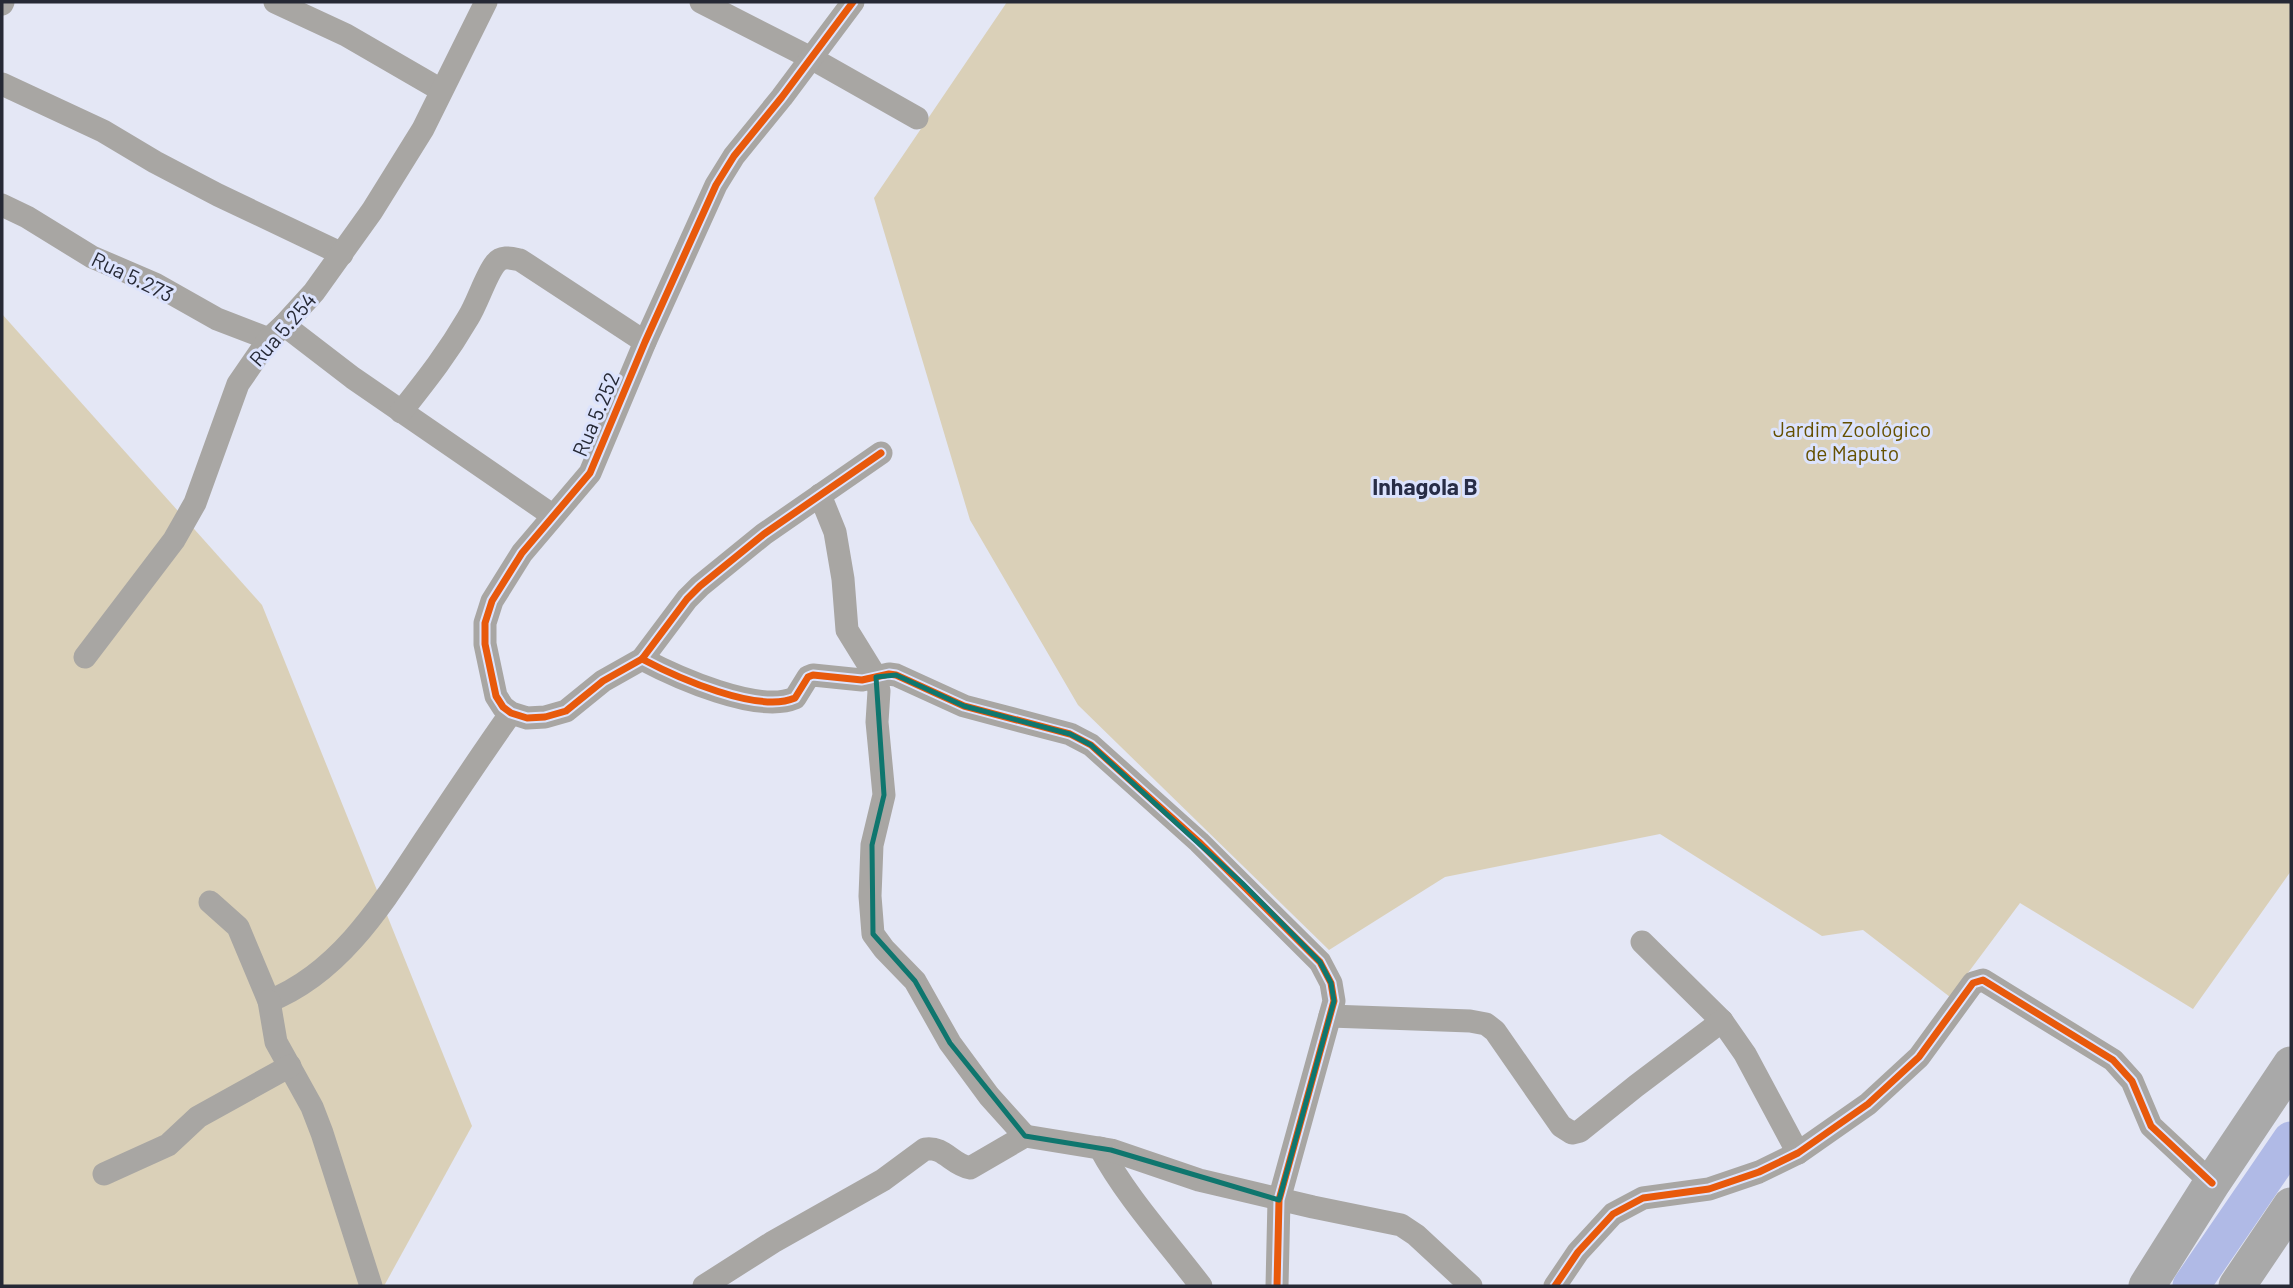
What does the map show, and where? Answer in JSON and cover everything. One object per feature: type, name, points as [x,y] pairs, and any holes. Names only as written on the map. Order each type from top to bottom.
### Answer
[{"type":"main road","points":[[2147,1286],[2291,1065]]},
{"type":"main road","points":[[2237,1286],[2291,1206]]},
{"type":"street","points":[[275,2],[346,35],[441,90]]},
{"type":"street","name":"Rua 5.254","points":[[85,657],[174,540],[195,503],[238,384],[276,332],[314,292],[403,164],[486,2]]},
{"type":"street","points":[[701,2],[811,58],[917,118]]},
{"type":"street","name":"Rua 5.252","points":[[511,713],[496,696],[485,644],[485,623],[492,601],[510,570],[552,515],[590,473],[645,342],[716,185],[734,156],[853,2]]},
{"type":"street","points":[[2,84],[103,131],[218,195],[342,254]]},
{"type":"street","name":"Rua 5.273","points":[[2,205],[27,217],[92,257],[155,284],[217,319],[276,332],[401,412],[552,515]]},
{"type":"street","points":[[401,412],[448,353],[478,301],[495,264],[501,259],[509,257],[520,260],[645,342]]},
{"type":"street","points":[[269,1001],[322,971],[363,927],[511,713],[536,718],[566,710],[603,681],[642,659],[700,586],[764,534],[881,453]]},
{"type":"street","points":[[820,495],[835,532],[844,579],[847,630],[876,677],[879,691],[877,722],[884,794],[872,845],[870,896],[873,934],[915,981],[950,1043],[989,1096],[1025,1136],[1100,1148],[1199,1180],[1279,1200],[1401,1225],[1416,1235],[1463,1284]]},
{"type":"street","points":[[642,659],[682,677],[754,701],[772,702],[795,698],[808,677],[813,675],[850,680],[896,675],[964,706],[1070,734],[1091,745],[1208,850],[1320,962],[1331,983],[1334,1001],[1279,1200],[1276,1286]]},
{"type":"street","points":[[210,902],[238,926],[269,1001],[276,1042],[312,1107],[322,1133],[371,1286]]},
{"type":"street","points":[[1642,942],[1722,1021],[1745,1054],[1798,1153]]},
{"type":"street","points":[[1555,1286],[1578,1252],[1613,1214],[1643,1198],[1709,1189],[1759,1172],[1798,1153],[1867,1104],[1919,1057],[1967,989],[1973,983],[1983,980],[2113,1060],[2132,1081],[2151,1126],[2213,1183]]},
{"type":"street","points":[[1330,1016],[1470,1021],[1486,1024],[1494,1031],[1560,1126],[1572,1133],[1580,1131],[1722,1021]]},
{"type":"street","points":[[104,1174],[169,1144],[198,1116],[290,1066]]},
{"type":"street","points":[[704,1286],[773,1242],[883,1180],[925,1149],[939,1149],[961,1166],[970,1168],[1025,1136]]},
{"type":"street","points":[[1100,1148],[1131,1197],[1201,1286]]},
{"type":"highlighted area","points":[[896,675],[964,706],[1070,734],[1091,745],[1242,883],[1320,962],[1331,983],[1334,1001],[1279,1200],[1111,1150],[1025,1136],[950,1043],[915,981],[873,934],[872,845],[884,795],[876,677]]},
{"type":"green space","name":"Jardim Zoológico de Maputo","points":[[1007,2],[2291,2],[2291,871],[2193,1009],[2020,903],[1950,997],[1863,930],[1822,936],[1660,834],[1445,877],[1329,950],[1078,705],[970,520],[874,198]]},
{"type":"green space","points":[[2,314],[262,605],[472,1126],[384,1286],[2,1286]]},
{"type":"waterway","points":[[2191,1286],[2291,1140]]},
{"type":"cycle path","points":[[853,2],[734,156],[716,185],[645,342],[590,473],[522,553],[492,601],[485,623],[485,644],[496,696],[503,707],[511,713],[527,718],[545,717],[566,711],[603,681],[642,659],[700,586],[764,534],[881,453]]},
{"type":"cycle path","points":[[642,659],[717,691],[760,701],[779,702],[795,698],[808,677],[813,675],[862,680],[896,675],[964,706],[1070,734],[1091,745],[1199,842],[1320,962],[1331,983],[1334,1001],[1279,1200],[1277,1286]]},
{"type":"cycle path","points":[[1555,1286],[1578,1252],[1613,1214],[1643,1198],[1709,1189],[1759,1172],[1798,1153],[1868,1104],[1919,1057],[1973,983],[1983,980],[2113,1060],[2132,1081],[2151,1126],[2212,1183]]},
{"type":"district","name":"Inhagola B","points":[[1425,486]]}]
